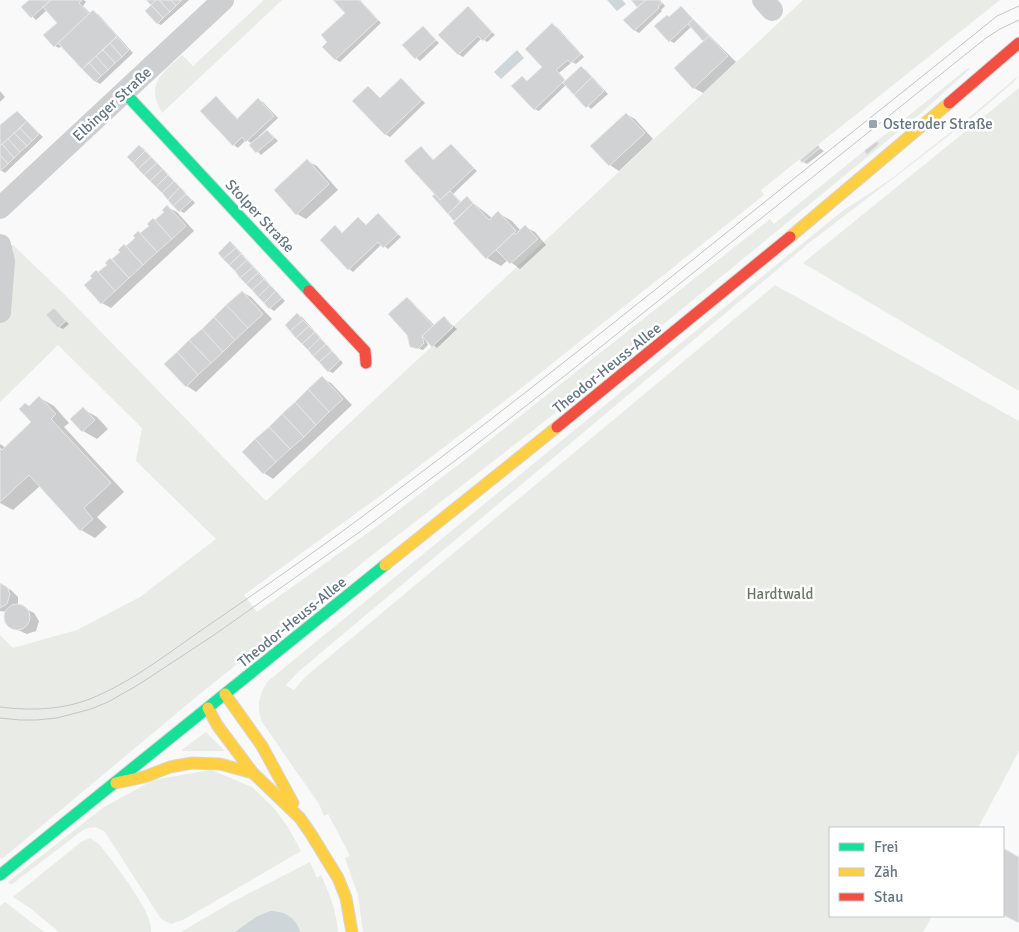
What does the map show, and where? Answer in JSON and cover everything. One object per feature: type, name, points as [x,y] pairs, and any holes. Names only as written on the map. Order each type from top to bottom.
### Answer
[{"type":"main road","name":"Theodor-Heuss-Allee","points":[[0,875],[384,568],[728,288],[870,171],[1019,44]]},
{"type":"main road","name":"Stolper Straße","points":[[124,92],[366,351],[366,363]]},
{"type":"main road","points":[[225,694],[244,717],[277,768],[300,818],[338,878],[346,898],[352,932]]},
{"type":"main road","points":[[208,708],[253,773],[300,818]]},
{"type":"main road","points":[[116,783],[144,777],[170,767],[192,762],[220,764],[253,773]]},
{"type":"street","name":"Elbinger Straße","points":[[0,208],[223,0]]},
{"type":"street","points":[[0,245],[4,261],[0,312]]},
{"type":"green space","points":[[264,0],[282,0],[162,113],[155,94],[158,80],[162,74],[182,55],[193,66]]},
{"type":"green space","points":[[803,0],[1000,0],[761,190],[764,195],[524,386],[384,493],[244,595],[257,612],[380,524],[458,465],[770,219],[774,224],[864,151],[867,154],[879,144],[877,141],[968,68],[970,69],[921,113],[549,418],[371,556],[195,698],[2,859],[0,857],[0,635],[13,648],[77,630],[140,597],[216,539],[136,461],[142,428],[58,345],[0,402],[0,245],[13,245],[63,293],[266,501]]},
{"type":"green space","name":"Hardtwald","points":[[1018,76],[1015,81],[968,121],[809,243],[323,651],[286,685],[294,690],[305,677],[775,285],[1019,421],[1019,751],[979,827],[829,827],[829,917],[931,917],[923,932],[363,932],[358,895],[345,858],[350,856],[328,814],[324,816],[319,804],[262,722],[259,701],[268,681],[841,212],[891,179]]},
{"type":"green space","points":[[1019,88],[1019,391],[803,263]]},
{"type":"green space","points":[[206,732],[225,751],[182,751],[183,749]]},
{"type":"green space","points":[[211,770],[252,787],[274,808],[288,827],[301,851],[183,920],[171,924],[161,919],[105,832],[97,828],[92,827],[83,830],[11,885],[8,882],[104,807],[153,780]]},
{"type":"green space","points":[[90,838],[99,844],[131,887],[146,912],[151,932],[59,932],[30,908],[13,897],[81,842]]},
{"type":"green space","points":[[310,862],[317,878],[321,875],[327,889],[334,910],[338,932],[181,932],[234,901]]},
{"type":"green space","points":[[5,902],[44,932],[0,932],[0,906]]},
{"type":"shaded area","points":[[607,0],[622,0],[626,4],[617,11]]},
{"type":"shaded area","points":[[517,50],[524,58],[501,79],[494,72]]},
{"type":"shaded area","points":[[270,911],[280,912],[289,916],[296,922],[300,932],[235,932],[256,917]]},
{"type":"building","points":[[29,0],[51,0],[31,18],[21,7]]},
{"type":"building","points":[[51,0],[82,0],[79,3],[89,14],[54,47],[43,35],[57,23],[43,7]]},
{"type":"building","points":[[146,0],[156,0],[151,5]]},
{"type":"building","points":[[156,0],[159,0],[170,12],[163,18],[151,5]]},
{"type":"building","points":[[159,0],[171,0],[176,6],[170,12]]},
{"type":"building","points":[[171,0],[182,0],[176,6]]},
{"type":"building","points":[[333,0],[359,0],[378,20],[335,60],[322,47],[327,42],[321,35],[345,13]]},
{"type":"building","points":[[631,0],[646,0],[637,7]]},
{"type":"building","points":[[646,0],[659,0],[662,3],[634,31],[623,20]]},
{"type":"building","points":[[151,5],[163,18],[157,24],[145,11]]},
{"type":"building","points":[[468,6],[492,32],[483,41],[478,36],[458,55],[438,35]]},
{"type":"building","points":[[681,6],[693,19],[669,42],[654,26],[667,15],[669,17]]},
{"type":"building","points":[[93,10],[117,36],[82,69],[58,43]]},
{"type":"building","points":[[693,19],[709,36],[703,41],[688,24]]},
{"type":"building","points":[[552,23],[581,54],[571,63],[568,60],[556,70],[565,80],[534,110],[511,86],[522,76],[527,81],[542,67],[525,49]]},
{"type":"building","points":[[423,26],[436,40],[415,59],[402,45]]},
{"type":"building","points":[[709,36],[728,56],[693,89],[674,68]]},
{"type":"building","points":[[117,37],[129,50],[122,57],[110,43]]},
{"type":"building","points":[[110,43],[122,57],[115,63],[103,50]]},
{"type":"building","points":[[103,50],[115,63],[108,70],[96,56]]},
{"type":"building","points":[[96,56],[108,70],[101,76],[89,63]]},
{"type":"building","points":[[89,63],[101,76],[95,82],[82,69]]},
{"type":"building","points":[[581,66],[592,77],[574,95],[563,83]]},
{"type":"building","points":[[592,77],[604,91],[586,108],[574,95]]},
{"type":"building","points":[[401,78],[422,100],[385,135],[352,101],[368,86],[380,98]]},
{"type":"building","points":[[216,96],[237,119],[258,98],[274,116],[246,142],[242,137],[233,146],[200,111]]},
{"type":"building","points":[[17,111],[27,121],[0,146],[0,125]]},
{"type":"building","points":[[626,113],[645,133],[609,166],[590,146]]},
{"type":"building","points":[[27,121],[39,134],[32,141],[20,128]]},
{"type":"building","points":[[20,128],[32,141],[27,146],[14,133]]},
{"type":"building","points":[[267,130],[274,138],[256,153],[249,145]]},
{"type":"building","points":[[14,133],[27,146],[20,152],[8,139]]},
{"type":"building","points":[[8,139],[20,152],[14,158],[2,144]]},
{"type":"building","points":[[877,141],[879,144],[867,155],[864,151]]},
{"type":"building","points":[[2,144],[14,158],[8,164],[0,155],[0,146]]},
{"type":"building","points":[[451,144],[474,168],[440,200],[404,161],[421,146],[433,160]]},
{"type":"building","points":[[139,145],[145,151],[133,163],[127,157]]},
{"type":"building","points":[[818,145],[820,148],[802,163],[800,160]]},
{"type":"building","points":[[145,151],[151,157],[138,169],[133,163]]},
{"type":"building","points":[[0,155],[8,164],[0,171]]},
{"type":"building","points":[[151,157],[157,163],[144,175],[138,169]]},
{"type":"building","points":[[307,159],[329,184],[296,215],[274,190]]},
{"type":"building","points":[[157,163],[163,169],[150,181],[144,175]]},
{"type":"building","points":[[163,169],[168,175],[156,187],[150,181]]},
{"type":"building","points":[[168,175],[174,181],[162,193],[156,187]]},
{"type":"building","points":[[174,181],[180,187],[168,200],[162,193]]},
{"type":"building","points":[[180,187],[186,194],[173,206],[168,200]]},
{"type":"building","points":[[450,191],[460,202],[448,214],[432,196],[435,194],[440,200]]},
{"type":"building","points":[[186,194],[192,200],[179,212],[173,206]]},
{"type":"building","points":[[467,196],[473,203],[454,221],[448,214]]},
{"type":"building","points":[[473,203],[489,220],[498,211],[516,231],[486,259],[453,223]]},
{"type":"building","points":[[167,205],[186,226],[172,239],[155,220],[164,212],[162,210]]},
{"type":"building","points":[[378,213],[398,234],[383,248],[378,242],[348,270],[320,240],[335,225],[342,233],[358,217],[366,225]]},
{"type":"building","points":[[153,218],[172,239],[157,252],[140,233],[149,226],[147,224]]},
{"type":"building","points":[[525,225],[538,239],[510,264],[496,250]]},
{"type":"building","points":[[138,231],[157,252],[143,265],[126,246],[135,238],[133,236]]},
{"type":"building","points":[[230,241],[236,248],[223,259],[218,253]]},
{"type":"building","points":[[124,244],[143,265],[129,278],[112,259],[120,252],[118,250]]},
{"type":"building","points":[[236,248],[241,254],[229,265],[223,259]]},
{"type":"building","points":[[241,254],[247,260],[235,271],[229,265]]},
{"type":"building","points":[[110,258],[129,278],[115,291],[98,272],[107,265],[105,263]]},
{"type":"building","points":[[247,260],[253,267],[240,278],[235,271]]},
{"type":"building","points":[[253,267],[258,273],[246,284],[240,278]]},
{"type":"building","points":[[96,270],[115,291],[101,304],[84,285],[92,278],[90,276]]},
{"type":"building","points":[[258,273],[264,279],[252,290],[246,284]]},
{"type":"building","points":[[264,279],[270,285],[258,297],[252,290]]},
{"type":"building","points":[[270,285],[276,291],[264,303],[258,297]]},
{"type":"building","points":[[242,291],[263,314],[248,328],[226,305]]},
{"type":"building","points":[[276,291],[282,298],[269,309],[264,303]]},
{"type":"building","points":[[407,297],[433,326],[422,336],[424,343],[418,349],[410,347],[407,335],[388,314]]},
{"type":"building","points":[[226,305],[248,328],[235,340],[214,317]]},
{"type":"building","points":[[54,308],[66,321],[58,328],[46,315]]},
{"type":"building","points":[[297,313],[303,320],[290,331],[285,325]]},
{"type":"building","points":[[444,316],[453,327],[432,347],[422,336]]},
{"type":"building","points":[[214,317],[235,340],[223,352],[202,329]]},
{"type":"building","points":[[303,320],[309,326],[296,338],[290,331]]},
{"type":"building","points":[[309,326],[315,332],[302,344],[296,338]]},
{"type":"building","points":[[202,329],[223,352],[211,363],[189,340]]},
{"type":"building","points":[[315,332],[320,338],[308,350],[302,344]]},
{"type":"building","points":[[320,338],[326,344],[313,356],[308,350]]},
{"type":"building","points":[[189,340],[211,363],[198,375],[177,352]]},
{"type":"building","points":[[326,344],[332,351],[319,362],[313,356]]},
{"type":"building","points":[[332,351],[340,360],[328,372],[319,362]]},
{"type":"building","points":[[177,352],[198,375],[186,387],[164,364]]},
{"type":"building","points":[[322,376],[343,399],[329,412],[308,389]]},
{"type":"building","points":[[308,389],[329,412],[316,425],[295,402]]},
{"type":"building","points":[[39,396],[56,414],[51,419],[111,483],[84,508],[93,519],[80,531],[29,475],[0,502],[0,448],[2,450],[31,422],[19,409],[25,403],[29,406]]},
{"type":"building","points":[[295,402],[316,425],[304,437],[282,414]]},
{"type":"building","points":[[83,407],[95,420],[82,432],[70,419]]},
{"type":"building","points":[[282,414],[304,437],[290,449],[269,427]]},
{"type":"building","points":[[269,427],[290,449],[276,462],[255,439]]},
{"type":"building","points":[[255,439],[276,462],[263,474],[242,452]]},
{"type":"building","points":[[0,583],[7,587],[10,594],[7,604],[0,608]]},
{"type":"building","points":[[17,604],[26,608],[30,617],[26,626],[17,630],[8,626],[4,617],[8,608]]},
{"type":"building","points":[[1004,849],[1019,857],[1019,923],[1004,916]]},
{"type":"tram line","points":[[0,707],[37,709],[61,707],[85,701],[126,681],[153,664],[365,515],[525,393],[997,16],[1019,6]]},
{"type":"tram line","points":[[0,718],[37,720],[57,718],[91,709],[138,685],[214,635],[361,531],[468,451],[567,374],[986,38],[1019,20]]},
{"type":"traffic: fast","points":[[124,92],[309,291]]},
{"type":"traffic: fast","points":[[0,875],[385,565]]},
{"type":"traffic: slow","points":[[790,237],[949,103]]},
{"type":"traffic: slow","points":[[385,565],[557,427]]},
{"type":"traffic: slow","points":[[225,694],[262,746],[293,803]]},
{"type":"traffic: slow","points":[[208,708],[217,725],[253,773],[300,818],[311,834],[338,878],[346,898],[352,932]]},
{"type":"traffic: slow","points":[[116,783],[144,777],[170,767],[192,763],[220,764],[253,773]]},
{"type":"traffic: jam","points":[[949,103],[1019,43]]},
{"type":"traffic: jam","points":[[557,427],[790,237]]},
{"type":"traffic: jam","points":[[309,291],[365,351],[366,363]]},
{"type":"place","name":"Osteroder Straße","points":[[873,124]]}]
